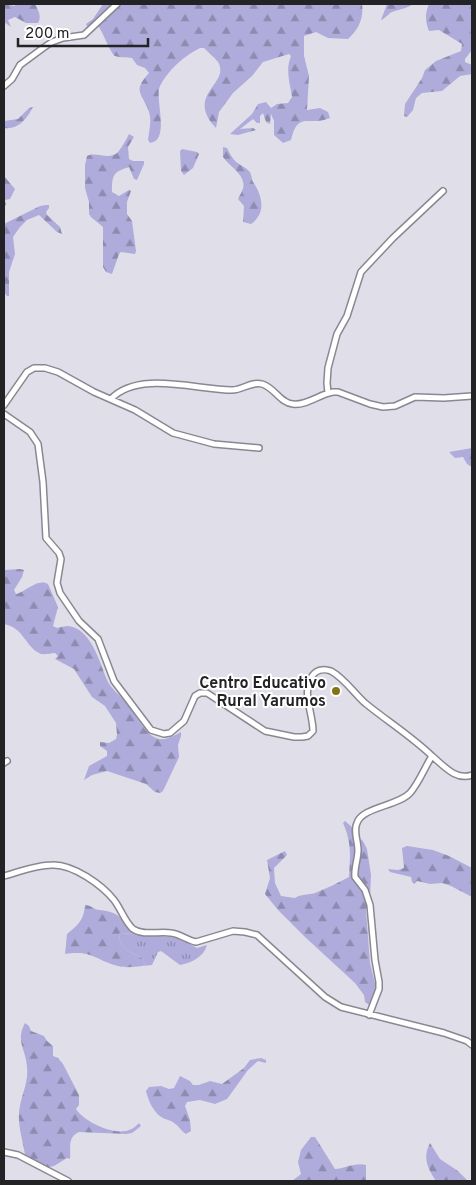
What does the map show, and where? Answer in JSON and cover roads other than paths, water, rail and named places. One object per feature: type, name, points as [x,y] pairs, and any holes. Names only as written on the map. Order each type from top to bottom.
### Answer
[{"type":"street","points":[[4,86],[12,79],[20,65],[52,42],[63,38],[84,35],[117,4]]},
{"type":"street","points":[[328,393],[328,368],[337,334],[347,316],[359,275],[393,238],[443,191]]},
{"type":"street","points":[[4,405],[27,372],[37,368],[54,370],[94,392],[136,410],[163,429],[179,436],[214,444],[259,448]]},
{"type":"street","points":[[111,399],[121,390],[128,387],[163,383],[209,389],[235,390],[250,384],[259,383],[268,387],[284,401],[292,404],[302,403],[328,393],[338,392],[383,407],[395,406],[415,397],[444,398],[472,396]]},
{"type":"street","points":[[4,414],[30,432],[38,444],[43,482],[45,534],[46,538],[59,553],[61,559],[57,582],[60,593],[79,621],[98,639],[114,682],[150,730],[164,734],[170,733],[184,721],[194,696],[206,693],[264,731],[294,737],[308,736],[313,731],[308,703],[310,679],[316,672],[323,669],[331,671],[364,702],[457,776],[472,776]]},
{"type":"street","points":[[369,1015],[379,989],[379,982],[370,905],[365,890],[355,877],[358,848],[355,831],[356,823],[366,813],[388,805],[409,794],[432,756]]},
{"type":"street","points":[[4,876],[51,865],[61,866],[77,873],[105,890],[118,905],[130,925],[137,931],[173,933],[196,942],[221,933],[233,931],[257,936],[332,1002],[341,1007],[444,1033],[467,1041],[472,1045]]},
{"type":"street","points":[[4,1152],[18,1155],[68,1181]]},
{"type":"place","name":"Centro Educativo Rural Yarumos","points":[[336,691]]}]
